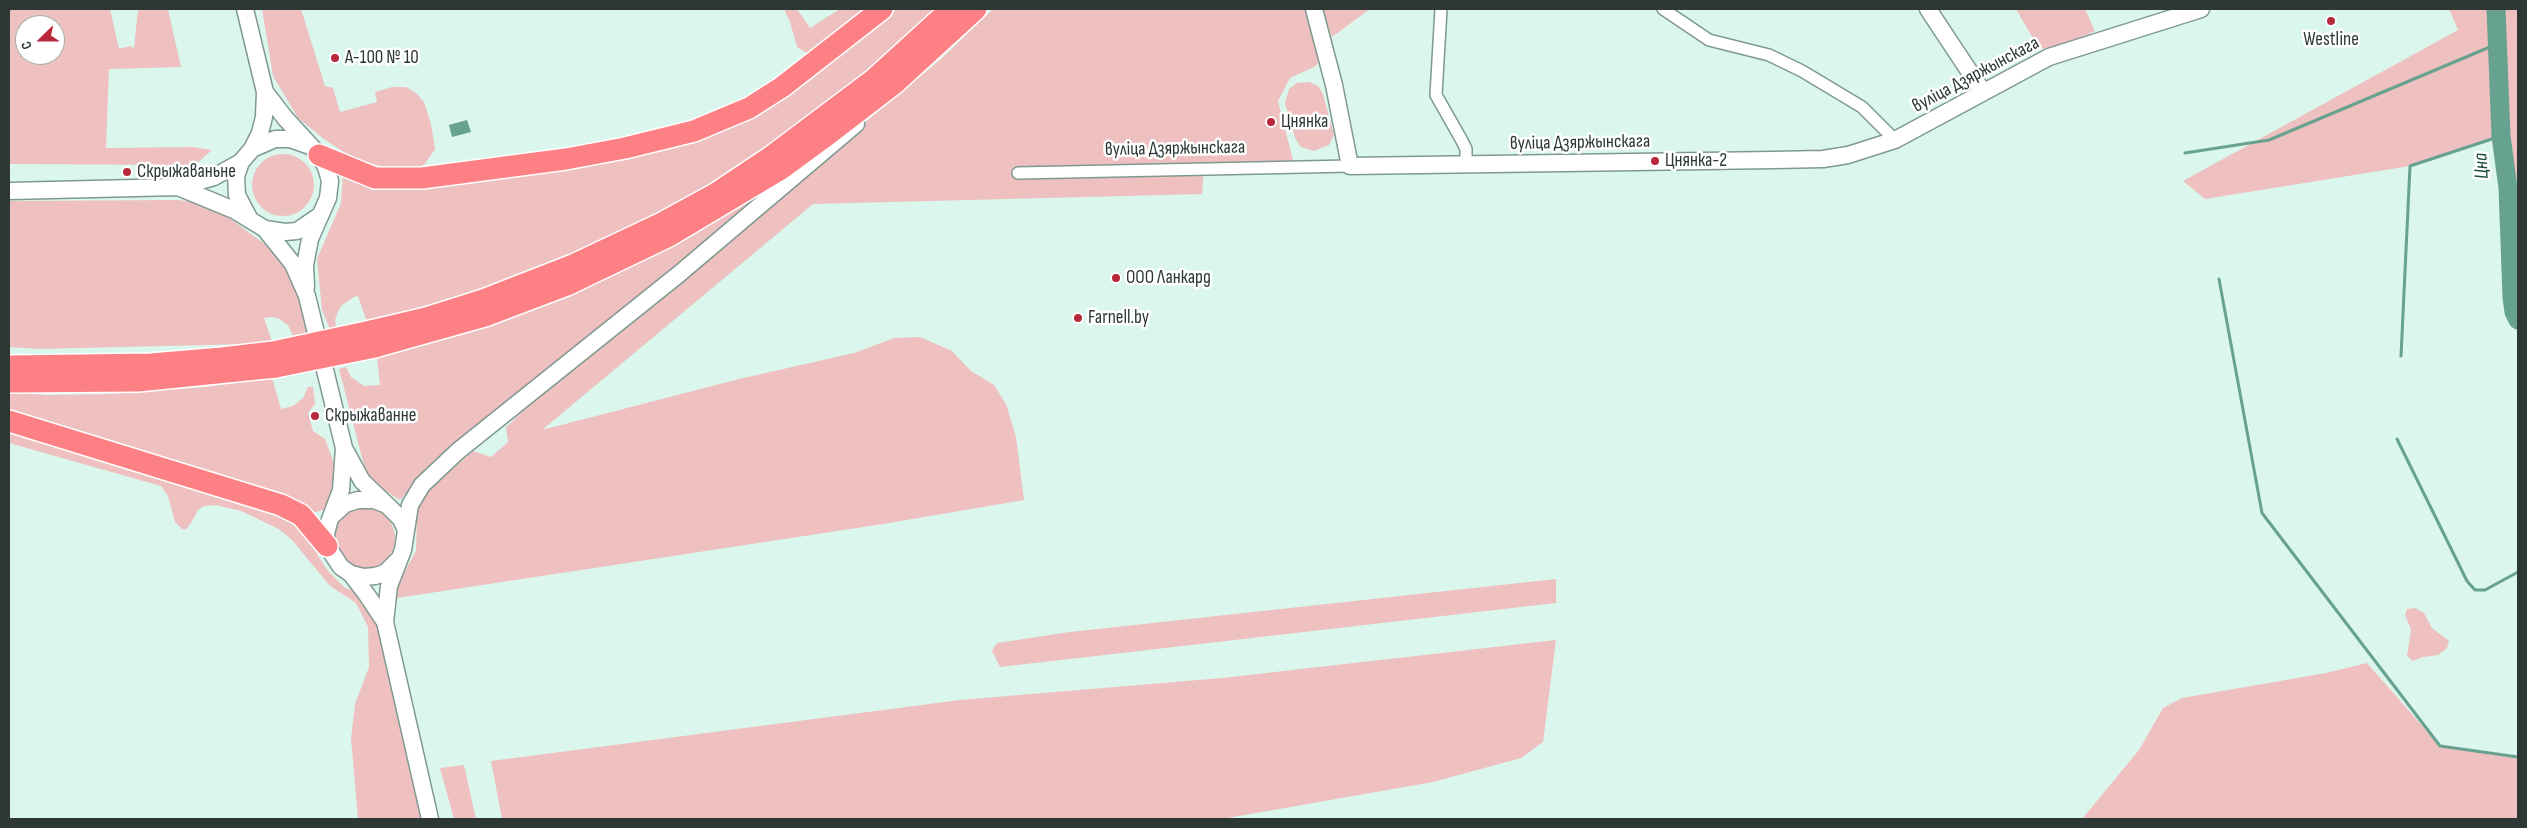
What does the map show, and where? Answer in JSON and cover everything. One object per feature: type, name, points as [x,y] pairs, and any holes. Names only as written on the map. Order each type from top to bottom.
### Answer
[{"type":"highway","points":[[314,150],[374,178],[422,178],[566,160],[694,131],[750,108],[782,87],[882,9]]},
{"type":"highway","points":[[373,339],[426,318],[483,300],[573,265],[662,223],[714,194],[772,156],[865,86],[951,9]]},
{"type":"highway","points":[[9,382],[138,382],[274,359],[486,316],[567,285],[669,236],[781,169],[894,84],[976,9]]},
{"type":"highway","points":[[9,366],[151,364],[222,358],[274,359]]},
{"type":"highway","points":[[9,421],[280,505],[301,515],[327,546]]},
{"type":"main road","points":[[245,9],[265,92],[264,117],[260,133],[252,149],[241,162],[236,176],[237,195],[242,208],[293,264],[306,292],[344,448],[362,481],[401,519],[405,528]]},
{"type":"main road","points":[[1314,9],[1334,85],[1350,166]]},
{"type":"main road","points":[[1928,9],[1982,92]]},
{"type":"main road","name":"вуліца Дзяржынскага","points":[[1350,166],[1823,158],[1848,155],[1895,140],[2049,57],[2201,9]]},
{"type":"main road","points":[[430,819],[385,622],[389,586],[397,561],[403,550],[410,505],[422,485],[439,468],[679,274],[850,130],[894,84]]},
{"type":"main road","points":[[265,92],[314,150],[326,167],[330,181],[328,198],[310,239],[305,265],[306,292]]},
{"type":"main road","points":[[252,149],[275,138],[290,139],[314,150]]},
{"type":"main road","points":[[9,191],[178,187],[214,177],[241,162]]},
{"type":"main road","points":[[178,187],[234,210],[259,225],[285,232],[297,231],[320,215]]},
{"type":"main road","points":[[344,448],[341,490],[326,534],[327,546],[341,567],[351,574],[385,622]]},
{"type":"main road","points":[[334,514],[345,504],[358,500],[374,500],[387,505]]},
{"type":"main road","points":[[351,574],[375,576],[385,573],[397,561]]},
{"type":"street","points":[[1441,9],[1436,95],[1466,150],[1466,165]]},
{"type":"street","points":[[1663,9],[1709,40],[1774,57],[1802,71],[1862,107],[1895,140]]},
{"type":"street","name":"вуліца Дзяржынскага","points":[[1018,173],[1350,166]]},
{"type":"shaded area","points":[[9,9],[110,9],[119,49],[130,46],[134,48],[138,9],[168,9],[181,67],[109,69],[106,148],[192,147],[212,150],[195,165],[9,164]]},
{"type":"shaded area","points":[[262,9],[301,9],[325,86],[333,88],[340,112],[377,102],[375,92],[392,87],[406,87],[416,93],[424,102],[431,124],[435,149],[424,165],[404,174],[390,172],[384,167],[354,159],[324,139],[298,118],[273,76]]},
{"type":"shaded area","points":[[784,9],[797,9],[810,28],[840,9],[876,9],[808,54],[797,47]]},
{"type":"shaded area","points":[[897,9],[942,9],[928,24],[751,163],[597,245],[484,291],[368,325],[358,296],[354,297],[342,305],[335,320],[337,331],[331,332],[322,310],[317,259],[341,203],[343,173],[389,186],[471,183],[599,162],[762,110],[839,57]]},
{"type":"shaded area","points":[[993,9],[1307,9],[1320,53],[1319,62],[1314,67],[1290,78],[1278,101],[1295,168],[1204,168],[1202,194],[813,204],[542,430],[739,379],[854,353],[894,338],[920,337],[952,351],[971,371],[994,385],[1006,404],[1016,437],[1024,500],[883,524],[397,598],[398,584],[416,551],[417,511],[428,491],[473,451],[491,457],[508,442],[506,427],[571,367],[941,59]]},
{"type":"shaded area","points":[[1322,9],[1370,9],[1332,37]]},
{"type":"shaded area","points":[[2016,9],[2085,9],[2095,31],[2064,45],[2039,49]]},
{"type":"shaded area","points":[[2449,9],[2518,9],[2518,175],[2510,196],[2501,137],[2410,166],[2205,199],[2183,181],[2458,30]]},
{"type":"shaded area","points":[[1309,82],[1318,86],[1323,94],[1334,135],[1329,145],[1314,151],[1301,147],[1295,138],[1285,103],[1289,89],[1297,83]]},
{"type":"shaded area","points":[[467,120],[471,132],[452,137],[449,125]]},
{"type":"shaded area","points":[[277,154],[289,154],[305,163],[312,173],[314,185],[312,197],[305,207],[289,216],[277,216],[266,211],[257,202],[252,191],[252,179],[257,168],[266,159]]},
{"type":"shaded area","points":[[783,177],[784,180],[427,471],[400,500],[373,483],[365,469],[339,369],[346,367],[351,377],[364,386],[380,385],[377,357]]},
{"type":"shaded area","points":[[178,200],[210,204],[277,253],[297,291],[307,335],[293,337],[288,325],[278,318],[271,317],[264,318],[272,341],[250,344],[39,349],[9,347],[9,201]]},
{"type":"shaded area","points":[[272,378],[281,409],[293,406],[303,398],[308,387],[313,387],[315,404],[308,413],[313,431],[325,439],[335,466],[336,484],[330,501],[323,510],[313,513],[280,500],[9,414],[9,392],[47,395],[108,394],[205,387]]},
{"type":"shaded area","points":[[9,427],[271,510],[310,532],[318,556],[328,571],[345,588],[358,592],[375,617],[423,819],[358,819],[351,739],[355,704],[369,667],[368,627],[356,603],[330,586],[292,540],[279,529],[241,511],[216,505],[204,506],[198,510],[186,529],[182,529],[175,522],[168,496],[161,486],[9,443]]},
{"type":"shaded area","points":[[364,507],[381,512],[386,516],[390,521],[395,538],[390,555],[386,560],[381,564],[364,569],[347,564],[342,560],[338,555],[333,538],[338,521],[342,516],[347,512]]},
{"type":"shaded area","points":[[1556,579],[1556,603],[1000,667],[992,651],[997,643],[1070,632]]},
{"type":"shaded area","points":[[2415,608],[2424,613],[2432,628],[2449,641],[2447,648],[2438,655],[2423,657],[2413,661],[2407,656],[2411,629],[2405,615],[2407,609]]},
{"type":"shaded area","points":[[1556,640],[1543,742],[1521,758],[1433,782],[1222,819],[502,819],[491,761],[960,700],[1222,678]]},
{"type":"shaded area","points":[[2367,663],[2440,746],[2518,757],[2518,819],[2082,819],[2139,750],[2163,708],[2182,698],[2326,673]]},
{"type":"shaded area","points":[[464,765],[476,819],[454,819],[440,768]]},
{"type":"waterway","name":"Цна","points":[[2496,9],[2501,136],[2508,188],[2512,297],[2514,312],[2518,320]]},
{"type":"waterway","points":[[2185,153],[2269,140],[2497,44]]},
{"type":"waterway","points":[[2401,356],[2410,166],[2501,136]]},
{"type":"waterway","points":[[2219,279],[2262,513],[2440,746],[2518,757]]},
{"type":"waterway","points":[[2397,439],[2467,581],[2475,590],[2485,590],[2518,572]]},
{"type":"place","name":"Westline","points":[[2331,21]]},
{"type":"place","name":"А-100 № 10","points":[[335,58]]},
{"type":"place","name":"Цнянка","points":[[1271,122]]},
{"type":"place","name":"Цнянка-2","points":[[1655,161]]},
{"type":"place","name":"Скрыжаваньне","points":[[127,172]]},
{"type":"place","name":"ООО Ланкард","points":[[1116,278]]},
{"type":"place","name":"Farnell.by","points":[[1078,318]]},
{"type":"place","name":"Скрыжаванне","points":[[315,416]]}]
